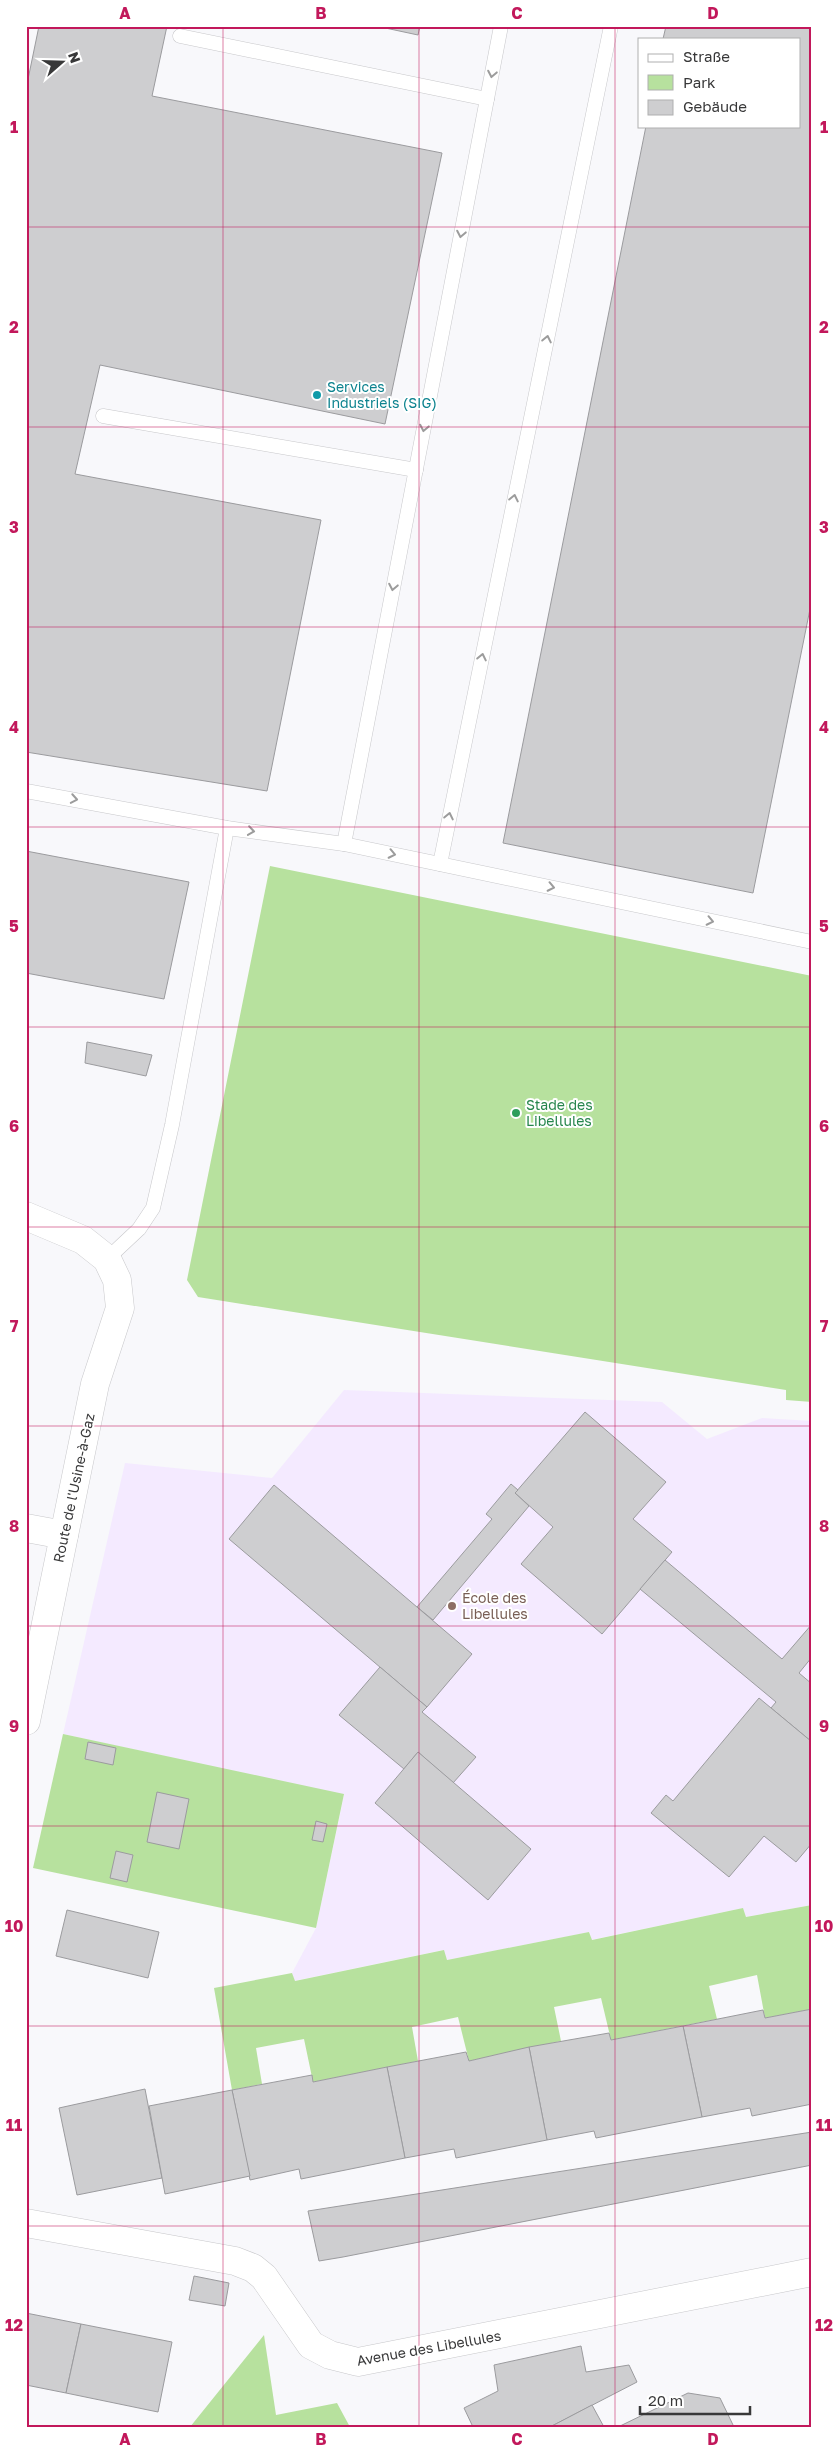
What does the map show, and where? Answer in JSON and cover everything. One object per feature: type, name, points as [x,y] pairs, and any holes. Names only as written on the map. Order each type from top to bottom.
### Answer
[{"type":"street","points":[[26,1216],[83,1240],[107,1259]]},
{"type":"street","name":"Route de l'Usine-à-Gaz","points":[[26,1721],[96,1384],[120,1308],[117,1280],[107,1259]]},
{"type":"street","points":[[26,1528],[64,1535]]},
{"type":"street","name":"Avenue des Libellules","points":[[26,2223],[235,2261],[252,2268],[264,2278],[311,2345],[344,2360],[358,2362],[812,2272]]},
{"type":"lane","points":[[344,844],[501,26]]},
{"type":"lane","points":[[440,864],[611,26]]},
{"type":"lane","points":[[180,36],[487,99]]},
{"type":"lane","points":[[103,416],[416,470]]},
{"type":"lane","points":[[26,791],[226,828],[344,844],[812,942]]},
{"type":"lane","points":[[107,1259],[139,1229],[153,1208],[172,1125],[226,828]]},
{"type":"shaded area","name":"École des Libellules","points":[[344,1390],[662,1402],[707,1439],[762,1418],[812,1421],[812,1905],[746,1917],[743,1908],[591,1940],[590,1932],[447,1960],[443,1950],[294,1981],[292,1973],[316,1928],[344,1795],[63,1734],[125,1463],[272,1478]]},
{"type":"green space","name":"Stade des Libellules","points":[[270,866],[812,976],[812,1402],[786,1400],[786,1390],[198,1297],[187,1280]]},
{"type":"green space","points":[[63,1734],[344,1794],[316,1928],[33,1868]]},
{"type":"green space","points":[[812,1905],[812,2009],[765,2018],[757,1975],[709,1986],[717,2019],[611,2040],[601,1998],[554,2007],[561,2041],[469,2061],[458,2017],[412,2027],[418,2061],[313,2082],[304,2039],[256,2048],[262,2084],[232,2090],[214,1988],[292,1973],[295,1981],[444,1950],[447,1960],[589,1932],[592,1940],[743,1908],[746,1917]]},
{"type":"green space","points":[[264,2335],[276,2415],[337,2403],[350,2427],[190,2427]]},
{"type":"building","name":"Services Industriels (SIG)","points":[[39,26],[167,26],[152,96],[442,153],[385,424],[100,365],[75,474],[321,520],[267,791],[26,752],[26,89]]},
{"type":"building","points":[[376,26],[420,26],[418,35]]},
{"type":"building","points":[[666,26],[812,26],[812,599],[753,893],[503,843],[646,128],[800,128],[800,38],[663,38]]},
{"type":"building","points":[[26,851],[189,882],[164,999],[26,973]]},
{"type":"building","points":[[87,1042],[152,1055],[146,1076],[85,1063]]},
{"type":"building","points":[[585,1412],[666,1482],[633,1519],[672,1552],[602,1634],[521,1564],[553,1527],[515,1493]]},
{"type":"building","points":[[511,1484],[518,1490],[515,1493],[529,1506],[433,1620],[417,1607],[492,1519],[486,1514]]},
{"type":"building","points":[[274,1485],[472,1654],[427,1707],[229,1539]]},
{"type":"building","points":[[665,1560],[782,1659],[812,1624],[812,1657],[799,1673],[812,1684],[812,1742],[771,1708],[776,1702],[640,1589]]},
{"type":"building","points":[[380,1667],[427,1707],[422,1712],[476,1757],[453,1783],[418,1752],[404,1769],[339,1715]]},
{"type":"building","points":[[759,1698],[812,1742],[812,1843],[796,1862],[764,1836],[729,1877],[651,1813],[666,1795],[673,1801]]},
{"type":"building","points":[[88,1742],[116,1748],[113,1765],[85,1759]]},
{"type":"building","points":[[418,1752],[531,1849],[488,1900],[375,1803]]},
{"type":"building","points":[[157,1792],[189,1799],[179,1849],[147,1842]]},
{"type":"building","points":[[316,1821],[327,1824],[323,1842],[312,1840]]},
{"type":"building","points":[[116,1851],[133,1855],[127,1882],[110,1878]]},
{"type":"building","points":[[67,1910],[159,1932],[148,1978],[56,1956]]},
{"type":"building","points":[[812,2009],[812,2104],[752,2116],[750,2108],[702,2117],[683,2026],[763,2010],[765,2018]]},
{"type":"building","points":[[683,2026],[702,2117],[596,2138],[594,2131],[547,2140],[529,2047],[609,2033],[611,2040]]},
{"type":"building","points":[[529,2047],[547,2140],[456,2158],[454,2149],[405,2158],[387,2067],[466,2052],[469,2061]]},
{"type":"building","points":[[387,2067],[405,2158],[301,2179],[299,2169],[250,2180],[232,2090],[312,2075],[313,2082]]},
{"type":"building","points":[[145,2089],[162,2178],[77,2195],[59,2108]]},
{"type":"building","points":[[232,2090],[250,2176],[165,2194],[149,2106]]},
{"type":"building","points":[[812,2132],[812,2165],[319,2261],[308,2211]]},
{"type":"building","points":[[194,2276],[229,2283],[225,2306],[189,2300]]},
{"type":"building","points":[[26,2313],[81,2324],[66,2393],[26,2385]]},
{"type":"building","points":[[81,2324],[172,2342],[158,2412],[66,2393]]},
{"type":"building","points":[[581,2346],[586,2372],[629,2365],[637,2382],[550,2427],[473,2427],[464,2408],[498,2391],[494,2365]]},
{"type":"building","points":[[688,2393],[720,2398],[734,2427],[618,2427]]},
{"type":"building","points":[[592,2405],[604,2427],[550,2427]]},
{"type":"place","name":"Services Industriels (SIG)","points":[[317,395]]},
{"type":"place","name":"Stade des Libellules","points":[[516,1113]]},
{"type":"place","name":"École des Libellules","points":[[452,1606]]}]
